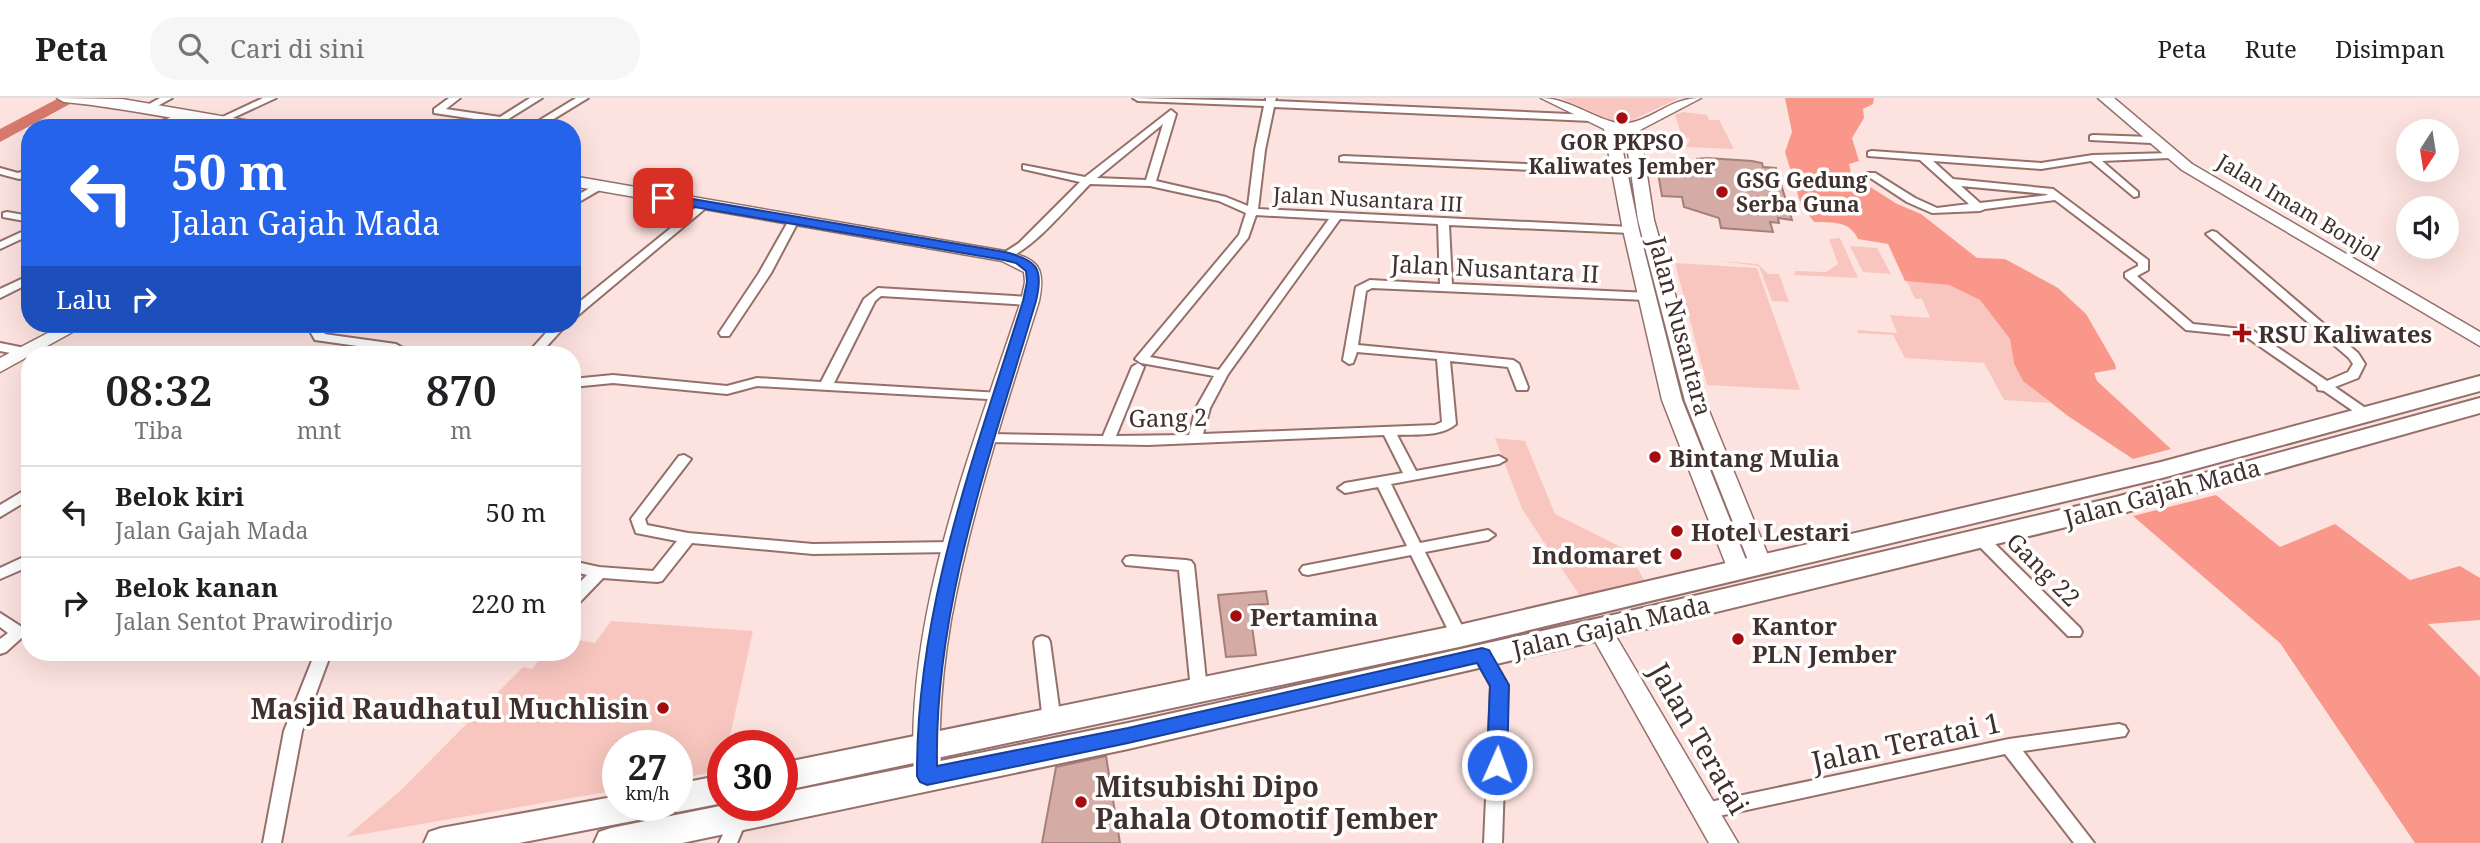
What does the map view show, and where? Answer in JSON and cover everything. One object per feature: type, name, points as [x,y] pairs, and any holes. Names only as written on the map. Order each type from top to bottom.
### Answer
[{"type":"highway","name":"Jalan Gajah Mada","points":[[798,775],[1128,736],[1600,629],[2127,503],[2298,444],[2367,414],[2480,383]]},
{"type":"highway","name":"Jalan Gajah Mada","points":[[798,797],[926,762],[1052,722],[1459,636],[2038,501],[2480,405]]},
{"type":"highway","name":"Jalan Gajah Mada","points":[[440,843],[632,832],[707,820]]},
{"type":"street","points":[[64,98],[149,107],[216,119]]},
{"type":"street","points":[[149,107],[167,98]]},
{"type":"street","points":[[223,119],[271,98]]},
{"type":"street","points":[[455,98],[438,108],[439,112],[484,119]]},
{"type":"street","points":[[498,119],[506,118],[533,98]]},
{"type":"street","points":[[547,119],[583,98]]},
{"type":"street","points":[[1139,98],[1271,101],[1591,118]]},
{"type":"street","points":[[1415,98],[1415,110]]},
{"type":"street","points":[[1548,98],[1611,127],[1632,128],[1694,98]]},
{"type":"street","name":"Jalan Imam Bonjol","points":[[2105,98],[2169,155],[2480,340]]},
{"type":"street","points":[[1150,183],[1171,113],[1178,99]]},
{"type":"street","points":[[1222,374],[1141,359],[1244,236],[1252,211],[1271,101]]},
{"type":"street","points":[[173,119],[189,113]]},
{"type":"street","points":[[1016,254],[1087,181],[1171,113]]},
{"type":"street","name":"Jalan Nusantara","points":[[1611,127],[1618,171],[1634,204],[1750,568]]},
{"type":"street","name":"Jalan Nusantara","points":[[1632,128],[1634,204],[1631,230],[1672,400],[1750,568]]},
{"type":"street","points":[[2093,138],[2151,140]]},
{"type":"street","points":[[1872,154],[2041,166],[2093,158],[2169,155]]},
{"type":"street","points":[[2093,158],[2134,194]]},
{"type":"street","points":[[1345,159],[1618,171]]},
{"type":"street","points":[[1924,159],[1941,177],[1980,208]]},
{"type":"street","points":[[2041,166],[2050,172],[2053,194]]},
{"type":"street","name":"Jalan Nusantara III","points":[[1027,167],[1087,181],[1150,183],[1222,199],[1252,211],[1631,230]]},
{"type":"street","points":[[0,171],[21,175]]},
{"type":"street","points":[[1871,175],[1936,211],[1980,208],[2053,194]]},
{"type":"street","points":[[1950,182],[2053,194],[2144,262],[2144,268],[2129,275],[2190,327],[2248,333],[2323,387],[2367,414]]},
{"type":"street","points":[[581,183],[794,220],[1016,254],[1032,270],[1034,276],[1030,301],[955,547],[938,620],[926,762]]},
{"type":"street","points":[[581,197],[598,186]]},
{"type":"street","points":[[1222,199],[1253,195]]},
{"type":"street","points":[[581,307],[703,205]]},
{"type":"street","points":[[7,215],[21,217]]},
{"type":"street","points":[[1195,440],[1203,408],[1222,374],[1336,217]]},
{"type":"street","points":[[725,333],[765,273],[794,220]]},
{"type":"street","points":[[1443,222],[1446,286]]},
{"type":"street","points":[[2212,234],[2354,356],[2359,364],[2353,375],[2323,387]]},
{"type":"street","points":[[0,246],[21,236]]},
{"type":"street","points":[[0,294],[21,283]]},
{"type":"street","name":"Jalan Nusantara II","points":[[1443,356],[1350,354],[1360,289],[1377,283],[1646,296]]},
{"type":"street","points":[[826,385],[870,299],[878,292],[1030,301]]},
{"type":"street","points":[[37,346],[61,333]]},
{"type":"street","points":[[317,333],[319,337],[382,346]]},
{"type":"street","points":[[540,346],[553,333]]},
{"type":"street","points":[[0,347],[21,351]]},
{"type":"street","points":[[0,366],[21,355]]},
{"type":"street","points":[[1443,356],[1513,364],[1521,387]]},
{"type":"street","name":"Gang 2","points":[[987,438],[1195,440],[1437,429],[1449,424],[1443,356]]},
{"type":"street","points":[[1108,440],[1138,367]]},
{"type":"street","points":[[581,382],[613,379],[721,390],[757,382],[1000,397]]},
{"type":"street","points":[[1388,431],[1412,476]]},
{"type":"street","points":[[684,459],[670,474],[638,523],[641,529],[688,538],[813,549],[955,547]]},
{"type":"street","points":[[1345,488],[1499,460]]},
{"type":"street","points":[[1383,483],[1459,636]]},
{"type":"street","points":[[0,512],[21,498]]},
{"type":"street","points":[[1308,570],[1488,535]]},
{"type":"street","points":[[581,568],[657,577],[688,538]]},
{"type":"street","name":"Gang 22","points":[[1981,538],[2074,632]]},
{"type":"street","points":[[1131,561],[1186,565],[1199,690]]},
{"type":"street","points":[[0,574],[21,564]]},
{"type":"street","points":[[581,591],[599,572]]},
{"type":"street","points":[[0,619],[19,634],[0,648]]},
{"type":"street","name":"Jalan Teratai","points":[[1600,629],[1724,843]]},
{"type":"street","points":[[1042,642],[1052,722]]},
{"type":"street","points":[[1482,655],[1499,685],[1493,843]]},
{"type":"street","points":[[272,843],[293,731],[320,661]]},
{"type":"street","name":"Jalan Teratai 1","points":[[1705,811],[2009,746],[2119,731]]},
{"type":"street","points":[[2009,746],[2085,843]]},
{"type":"shaded area","name":"GOR PKPSO Kaliwates Jember","points":[[1561,98],[1679,98],[1622,125]]},
{"type":"shaded area","points":[[1785,98],[1874,98],[1873,104],[1863,109],[1864,118],[1852,138],[1859,161],[1849,164],[1851,173],[1844,177],[1864,183],[1897,204],[1921,214],[1977,258],[2005,259],[2058,288],[2086,314],[2115,364],[2116,369],[2094,373],[2097,381],[2171,449],[2133,459],[2068,416],[2023,381],[2014,364],[2010,339],[1980,300],[1949,285],[1905,281],[1888,244],[1858,239],[1850,228],[1840,224],[1814,222],[1801,205],[1785,152],[1792,132]]},
{"type":"shaded area","points":[[1683,112],[1707,115],[1709,120],[1719,120],[1734,149],[1686,147],[1690,139],[1682,137],[1675,115]]},
{"type":"shaded area","points":[[1840,238],[1858,278],[1794,275],[1795,271],[1826,272],[1838,264],[1829,239]]},
{"type":"shaded area","points":[[1850,246],[1877,248],[1891,274],[1863,272]]},
{"type":"shaded area","points":[[1719,261],[1758,264],[1768,274],[1779,274],[1789,302],[1772,301],[1759,266]]},
{"type":"shaded area","points":[[1675,263],[1757,268],[1800,390],[1707,385]]},
{"type":"shaded area","points":[[1907,281],[1949,285],[1980,300],[2010,339],[2014,365],[2023,380],[2050,403],[2004,400],[1984,363],[1905,358],[1893,335],[1858,333],[1857,330],[1897,333],[1890,315],[1930,318],[1922,299],[1915,299]]},
{"type":"shaded area","points":[[1495,438],[1525,441],[1555,514],[1627,550],[1647,585],[1580,596],[1522,509]]},
{"type":"shaded area","points":[[2216,495],[2280,547],[2335,524],[2410,580],[2460,566],[2480,578],[2480,620],[2428,624],[2480,677],[2480,843],[2415,843],[2280,643],[2133,516]]},
{"type":"shaded area","points":[[611,621],[753,631],[731,730],[707,730],[707,773],[693,776],[693,730],[602,730],[602,793],[346,837],[400,791],[523,667],[532,669],[538,661],[581,661],[581,641],[595,643]]},
{"type":"building","name":"GSG Gedung Serba Guna","points":[[1697,159],[1752,161],[1762,163],[1763,167],[1776,168],[1792,220],[1778,218],[1779,223],[1770,222],[1773,232],[1721,228],[1719,218],[1684,207],[1682,197],[1662,196],[1658,173],[1678,174],[1676,165],[1685,166],[1684,162],[1698,163]]},
{"type":"building","name":"Pertamina","points":[[1266,591],[1268,604],[1249,605],[1256,655],[1226,657],[1218,595]]},
{"type":"building","name":"Mitsubishi Dipo Pahala Otomotif Jember","points":[[1106,756],[1120,843],[1042,843],[1056,767]]},
{"type":"waterway","points":[[32,119],[72,98]]},
{"type":"waterway","points":[[0,136],[21,125]]},
{"type":"place","name":"GOR PKPSO Kaliwates Jember","points":[[1622,118]]},
{"type":"place","name":"GSG Gedung Serba Guna","points":[[1722,192]]},
{"type":"place","name":"RSU Kaliwates","points":[[2242,333]]},
{"type":"place","name":"Bintang Mulia","points":[[1655,457]]},
{"type":"place","name":"Hotel Lestari","points":[[1677,531]]},
{"type":"place","name":"Indomaret","points":[[1676,554]]},
{"type":"place","name":"Pertamina","points":[[1236,616]]},
{"type":"place","name":"Kantor PLN Jember","points":[[1738,639]]},
{"type":"place","name":"Masjid Raudhatul Muchlisin","points":[[663,708]]},
{"type":"place","name":"Mitsubishi Dipo Pahala Otomotif Jember","points":[[1081,802]]},
{"type":"route","points":[[663,198],[1005,256],[1027,264],[1032,270],[1034,282],[1030,301],[955,547],[938,620],[926,720],[927,776],[1128,736],[1482,655],[1499,685],[1497,765]]}]
